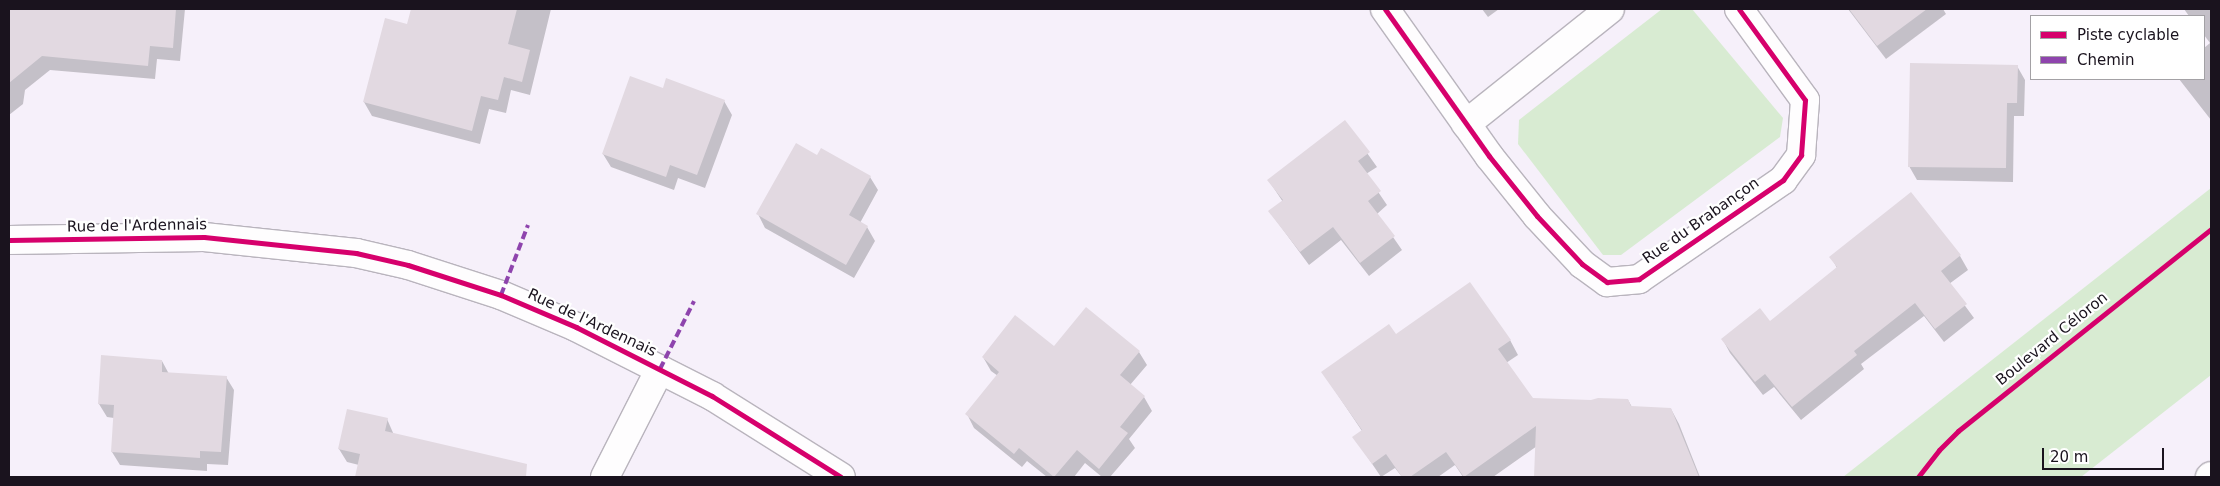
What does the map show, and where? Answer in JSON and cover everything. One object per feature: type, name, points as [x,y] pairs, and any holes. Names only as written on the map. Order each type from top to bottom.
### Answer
[{"type":"street","name":"Rue du Brabançon","points":[[1385,9],[1466,124],[1537,216],[1582,264],[1607,282],[1639,279],[1782,180],[1801,155],[1805,100],[1739,9]]},
{"type":"street","points":[[1466,124],[1610,9]]},
{"type":"street","name":"Rue de l'Ardennais","points":[[9,240],[204,237],[356,252],[408,265],[501,295],[576,327],[660,368],[744,415],[841,477]]},
{"type":"street","points":[[605,477],[660,368]]},
{"type":"street","name":"Rue de l'Ardennais","points":[[792,447],[815,477]]},
{"type":"green space","points":[[1662,9],[1692,9],[1783,118],[1780,137],[1621,255],[1603,255],[1518,144],[1519,120]]},
{"type":"green space","points":[[2211,188],[2211,375],[2081,477],[1843,477]]},
{"type":"building","points":[[9,9],[176,9],[173,48],[150,46],[148,66],[42,56],[9,83]]},
{"type":"building","points":[[411,9],[517,9],[508,44],[530,50],[522,82],[504,77],[498,100],[481,96],[472,131],[363,102],[385,18],[407,24]]},
{"type":"building","points":[[1849,9],[1927,9],[1877,46]]},
{"type":"building","points":[[1910,63],[2018,65],[2017,103],[2007,103],[2006,168],[1908,167]]},
{"type":"building","points":[[630,76],[663,88],[666,78],[725,100],[697,175],[670,165],[666,177],[602,154]]},
{"type":"building","points":[[1345,120],[1370,152],[1358,161],[1381,191],[1368,201],[1395,236],[1360,263],[1333,227],[1300,252],[1268,211],[1283,200],[1267,180]]},
{"type":"building","points":[[796,143],[817,155],[821,148],[871,176],[849,215],[868,226],[846,265],[756,214]]},
{"type":"building","points":[[1911,192],[1961,255],[1941,271],[1967,304],[1935,329],[1915,303],[1854,351],[1857,355],[1792,407],[1765,374],[1755,382],[1721,339],[1760,308],[1770,321],[1837,267],[1829,257]]},
{"type":"building","points":[[1470,282],[1511,340],[1498,349],[1533,398],[1628,399],[1631,406],[1671,408],[1699,477],[1534,477],[1536,426],[1464,477],[1446,452],[1410,477],[1402,477],[1386,454],[1372,464],[1352,437],[1362,430],[1321,372],[1389,324],[1396,334]]},
{"type":"building","points":[[1086,307],[1140,351],[1120,375],[1145,396],[1120,427],[1128,433],[1099,469],[1077,450],[1054,477],[1019,448],[1014,454],[965,414],[999,372],[982,357],[1015,315],[1054,346]]},
{"type":"building","points":[[101,355],[162,360],[162,372],[227,376],[221,452],[200,451],[200,458],[111,452],[114,405],[98,404]]},
{"type":"building","points":[[347,409],[388,418],[385,431],[527,464],[526,477],[355,477],[360,454],[338,449]]},
{"type":"marked path","points":[[501,295],[528,225]]},
{"type":"marked path","points":[[660,369],[694,301]]},
{"type":"cycle path","points":[[1385,9],[1489,156],[1537,216],[1582,264],[1607,282],[1639,279],[1783,180],[1801,155],[1805,100],[1739,9]]},
{"type":"cycle path","name":"Boulevard Céloron","points":[[1918,477],[1939,450],[1958,431],[2211,229]]},
{"type":"cycle path","points":[[9,240],[204,237],[356,253],[408,265],[501,295],[576,327],[712,396],[841,477]]}]
